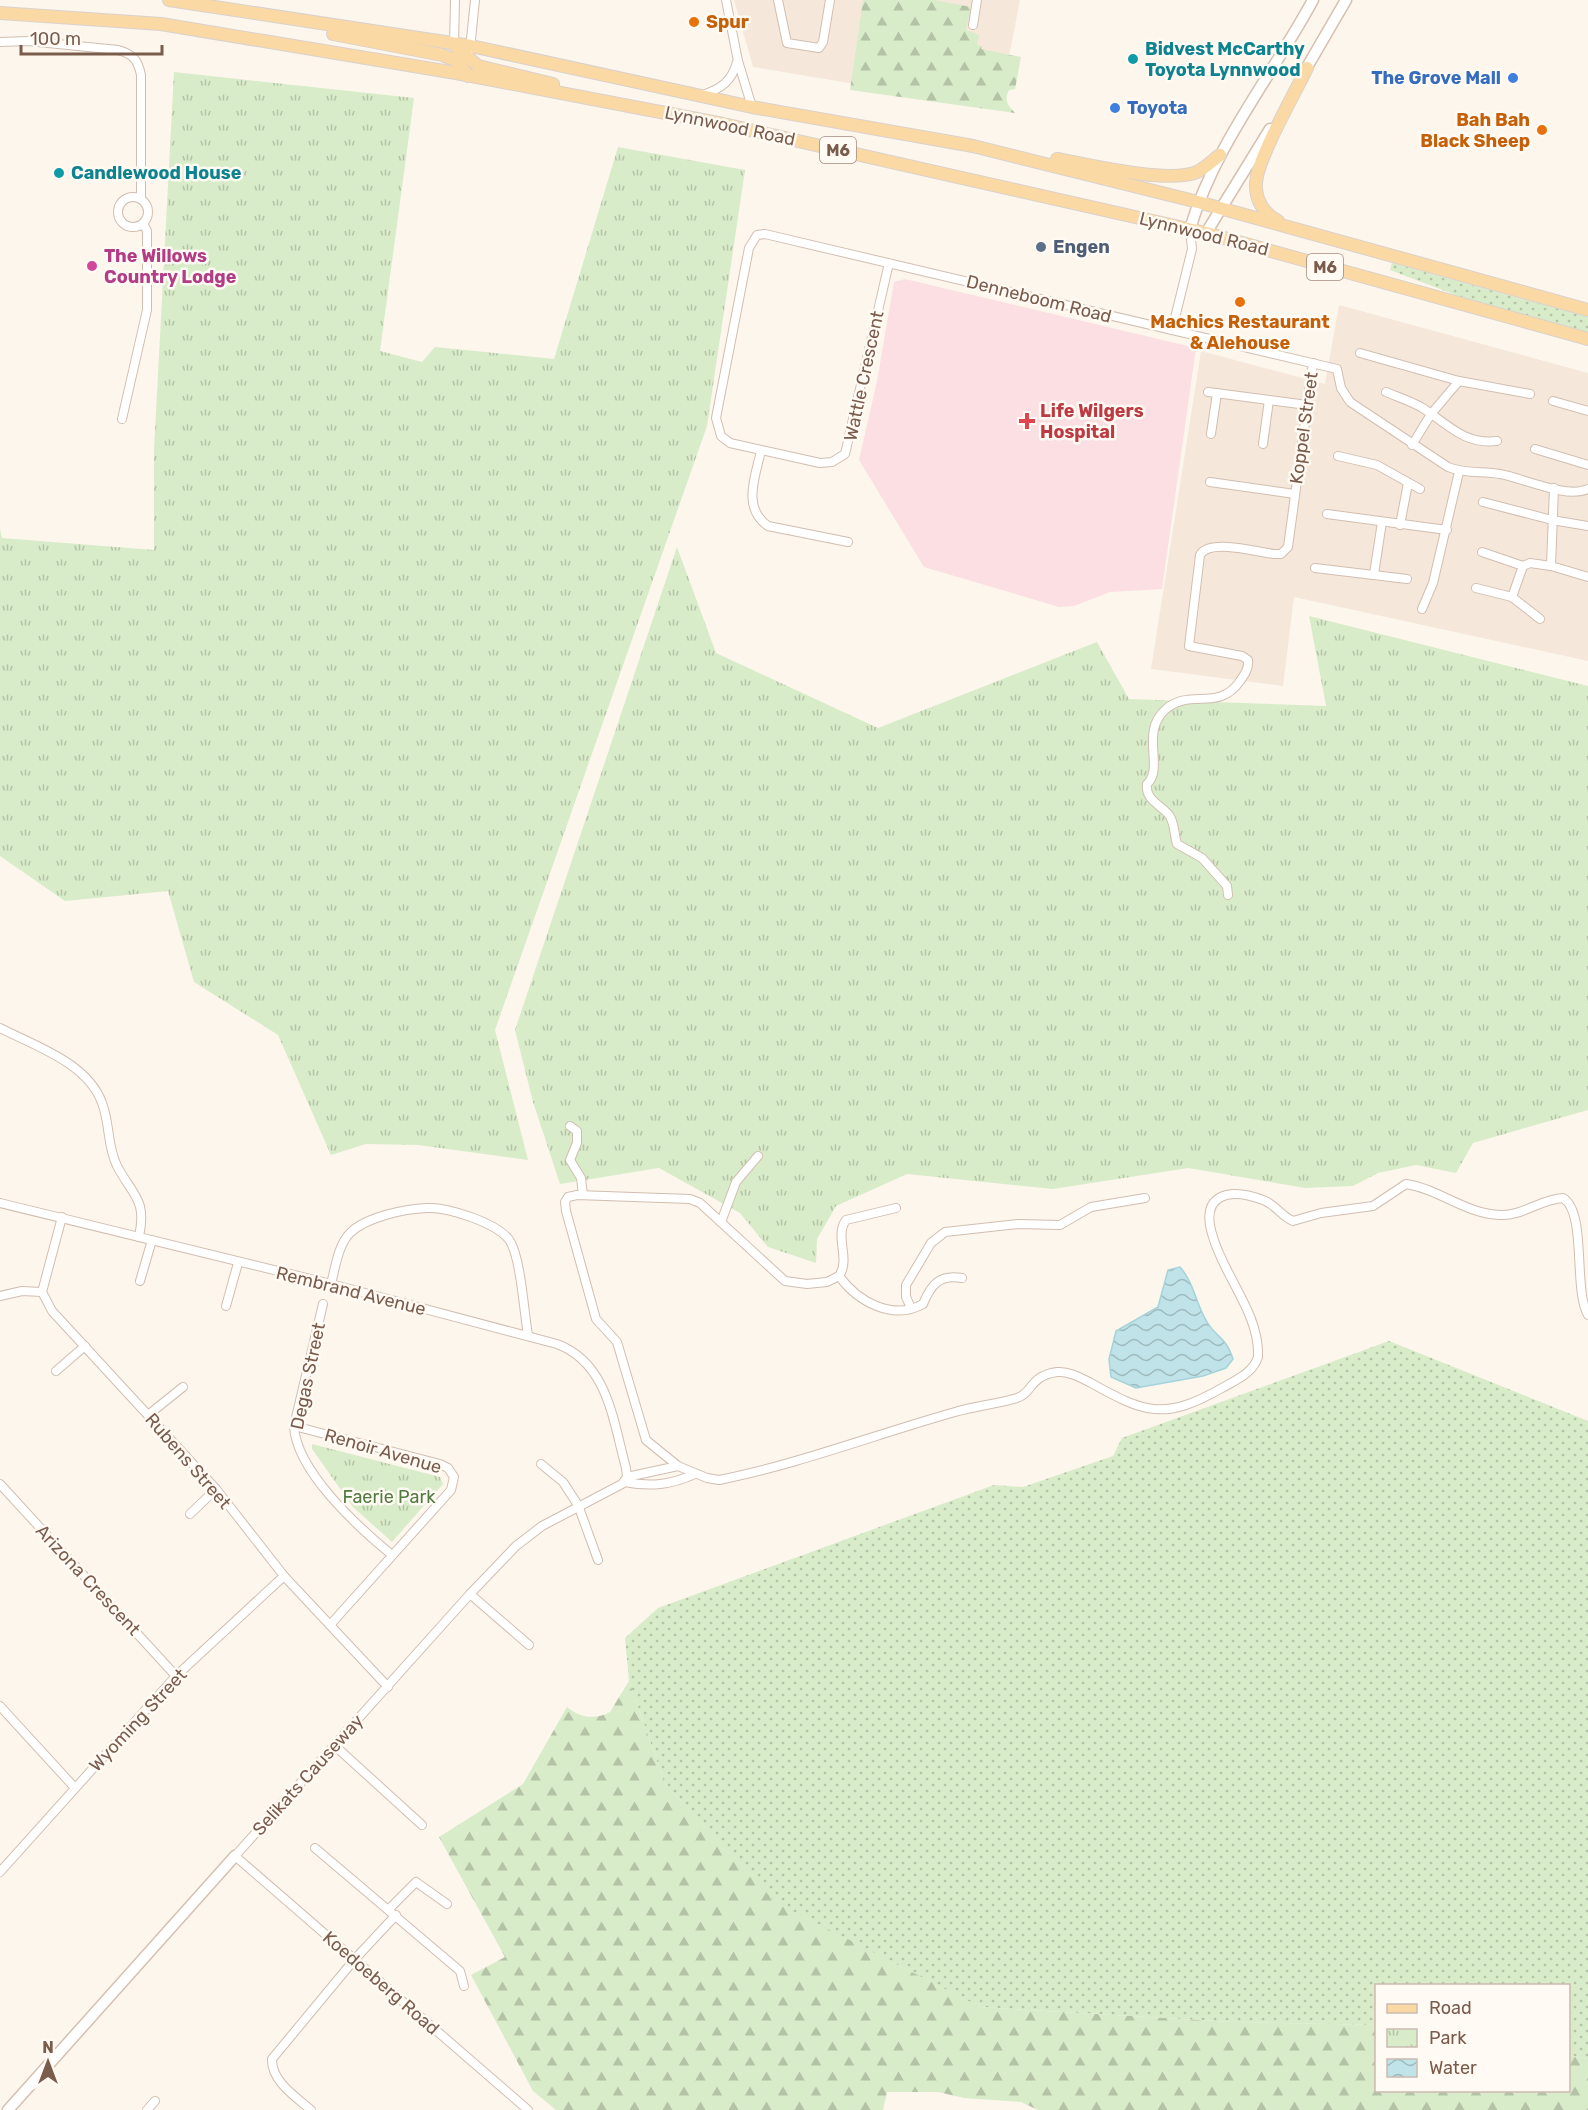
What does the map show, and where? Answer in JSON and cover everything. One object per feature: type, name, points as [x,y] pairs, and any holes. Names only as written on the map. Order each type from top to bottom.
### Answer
[{"type":"main road","name":"Lynnwood Road","points":[[168,0],[471,46],[752,107],[973,146],[1198,202],[1588,310]]},
{"type":"main road","points":[[1190,229],[1198,202],[1220,155],[1313,0]]},
{"type":"main road","points":[[1206,233],[1223,210],[1346,0]]},
{"type":"main road","name":"Lynnwood Road","points":[[0,13],[161,24],[462,74],[653,110],[1190,229],[1588,339]]},
{"type":"main road","points":[[265,15],[322,31],[455,59],[462,74]]},
{"type":"main road","points":[[454,43],[469,61],[487,69],[607,96],[653,110]]},
{"type":"main road","points":[[1298,229],[1269,216],[1258,200],[1256,183],[1268,148],[1306,68]]},
{"type":"main road","points":[[973,146],[1130,172],[1183,175],[1197,171],[1220,155]]},
{"type":"main road","name":"Selikats Causeway","points":[[8,2110],[235,1856]]},
{"type":"street","points":[[455,0],[455,59]]},
{"type":"street","points":[[462,74],[469,61],[475,0]]},
{"type":"street","points":[[726,0],[738,61],[752,107]]},
{"type":"street","points":[[778,0],[787,43],[814,49],[819,48],[823,42],[830,0]]},
{"type":"street","points":[[973,25],[977,0]]},
{"type":"street","points":[[0,42],[28,41],[118,50],[129,53],[138,62],[141,75],[141,199],[148,210],[143,223],[147,231],[147,310],[122,419]]},
{"type":"street","points":[[698,96],[726,84],[738,61]]},
{"type":"street","points":[[141,199],[127,198],[120,204],[118,212],[121,221],[129,226],[143,223]]},
{"type":"street","points":[[1172,330],[1192,249],[1190,229]]},
{"type":"street","points":[[1192,249],[1206,233]]},
{"type":"street","name":"Denneboom Road","points":[[749,248],[758,235],[765,234],[1337,369],[1341,388],[1350,402],[1412,445]]},
{"type":"street","name":"Wattle Crescent","points":[[749,248],[716,418],[721,436],[730,443],[820,463],[832,462],[845,454],[889,263]]},
{"type":"street","points":[[1360,353],[1459,381],[1530,394]]},
{"type":"street","name":"Koppel Street","points":[[1228,895],[1227,886],[1202,858],[1177,844],[1170,816],[1150,798],[1146,791],[1147,784],[1154,779],[1155,772],[1151,753],[1155,723],[1165,709],[1181,699],[1218,699],[1237,686],[1247,669],[1248,660],[1236,654],[1197,649],[1188,643],[1200,555],[1206,547],[1212,546],[1274,554],[1285,552],[1289,541],[1313,363]]},
{"type":"street","points":[[1459,381],[1431,414],[1412,445],[1460,472],[1502,474],[1577,492],[1588,489]]},
{"type":"street","points":[[1211,434],[1213,392],[1307,405]]},
{"type":"street","points":[[1386,392],[1411,402],[1460,435],[1480,442],[1497,441]]},
{"type":"street","points":[[1263,444],[1269,400]]},
{"type":"street","points":[[1553,400],[1588,411]]},
{"type":"street","points":[[1535,449],[1588,465]]},
{"type":"street","points":[[761,451],[752,500],[754,513],[759,520],[768,526],[786,531],[848,542]]},
{"type":"street","points":[[1338,456],[1377,465],[1420,489]]},
{"type":"street","points":[[1422,609],[1433,583],[1460,472]]},
{"type":"street","points":[[1210,482],[1295,494]]},
{"type":"street","points":[[1400,525],[1408,483]]},
{"type":"street","points":[[1551,566],[1554,488]]},
{"type":"street","points":[[1484,502],[1552,520],[1588,526]]},
{"type":"street","points":[[1327,514],[1447,530]]},
{"type":"street","points":[[1374,574],[1382,522]]},
{"type":"street","points":[[1482,552],[1523,566],[1530,563],[1551,566],[1588,577]]},
{"type":"street","points":[[1512,597],[1523,566]]},
{"type":"street","points":[[1315,568],[1407,579]]},
{"type":"street","points":[[1476,588],[1512,597],[1540,619]]},
{"type":"street","points":[[0,1028],[74,1068],[94,1086],[102,1103],[114,1158],[141,1202],[143,1216],[140,1237]]},
{"type":"street","points":[[570,1126],[577,1131],[578,1137],[570,1160],[581,1178],[583,1196]]},
{"type":"street","points":[[721,1222],[736,1182],[758,1156]]},
{"type":"street","points":[[896,1208],[846,1220],[842,1233],[844,1264],[839,1276],[827,1282],[790,1283],[776,1275],[700,1203],[690,1199],[568,1197],[566,1211],[596,1319],[617,1342],[646,1440],[678,1466],[712,1480],[728,1479],[957,1411],[1019,1397],[1025,1395],[1036,1379],[1056,1372],[1084,1379],[1144,1409],[1173,1408],[1206,1397],[1250,1371],[1258,1357],[1251,1322],[1211,1230],[1213,1206],[1216,1199],[1224,1194],[1263,1200],[1293,1221],[1321,1213],[1373,1206],[1406,1185],[1477,1212],[1502,1215],[1515,1214],[1563,1198],[1573,1210],[1579,1255],[1581,1300],[1588,1315]]},
{"type":"street","points":[[911,1308],[906,1297],[906,1285],[931,1243],[945,1232],[1018,1224],[1060,1225],[1092,1207],[1145,1198]]},
{"type":"street","name":"Rembrand Avenue","points":[[0,1203],[331,1284],[528,1335],[574,1351],[596,1372],[603,1386],[626,1475]]},
{"type":"street","points":[[331,1284],[343,1242],[352,1231],[377,1219],[419,1209],[438,1209],[486,1223],[508,1239],[515,1253],[528,1335]]},
{"type":"street","points":[[0,1296],[22,1291],[42,1292],[62,1217]]},
{"type":"street","points":[[140,1281],[152,1240]]},
{"type":"street","points":[[226,1306],[238,1263]]},
{"type":"street","points":[[839,1276],[848,1287],[876,1307],[892,1311],[923,1304],[932,1285],[938,1281],[951,1277],[962,1278]]},
{"type":"street","name":"Rubens Street","points":[[42,1292],[56,1317],[216,1490],[284,1576],[388,1686]]},
{"type":"street","name":"Degas Street","points":[[323,1304],[294,1426],[297,1446],[309,1466],[352,1521],[392,1555]]},
{"type":"street","points":[[56,1371],[85,1347]]},
{"type":"street","points":[[148,1415],[183,1387]]},
{"type":"street","name":"Renoir Avenue","points":[[294,1426],[440,1464],[452,1472],[454,1481],[451,1490],[330,1624]]},
{"type":"street","points":[[541,1464],[563,1482],[579,1505],[598,1560]]},
{"type":"street","name":"Selikats Causeway","points":[[235,1856],[470,1594],[525,1538],[626,1475],[678,1466]]},
{"type":"street","points":[[626,1475],[654,1486],[674,1483],[695,1474]]},
{"type":"street","name":"Arizona Crescent","points":[[0,1484],[176,1676]]},
{"type":"street","points":[[190,1514],[216,1490]]},
{"type":"street","name":"Wyoming Street","points":[[0,1872],[176,1676],[284,1576]]},
{"type":"street","points":[[470,1594],[529,1645]]},
{"type":"street","points":[[0,1706],[75,1788]]},
{"type":"street","points":[[334,1745],[422,1825]]},
{"type":"street","points":[[315,1848],[460,1971],[464,1986]]},
{"type":"street","name":"Koedoeberg Road","points":[[235,1856],[528,2110]]},
{"type":"street","points":[[389,1909],[416,1882],[447,1904]]},
{"type":"street","points":[[311,2110],[279,2081],[273,2069],[272,2059],[354,1960],[396,1915]]},
{"type":"street","points":[[147,2110],[155,2101]]},
{"type":"shaded area","points":[[734,0],[1020,0],[999,108],[753,67]]},
{"type":"shaded area","name":"Life Wilgers Hospital","points":[[905,279],[1196,348],[1162,589],[1110,592],[1074,606],[1059,607],[924,567],[859,460],[877,381],[894,282]]},
{"type":"shaded area","points":[[1339,305],[1588,373],[1588,661],[1294,597],[1283,686],[1151,669],[1201,351],[1325,384]]},
{"type":"green space","points":[[863,0],[934,0],[971,7],[966,30],[979,35],[977,45],[982,46],[981,49],[1021,57],[1015,89],[1009,90],[1007,97],[1008,105],[1015,113],[850,90]]},
{"type":"green space","points":[[174,72],[414,98],[380,351],[422,362],[435,347],[554,359],[618,147],[745,170],[707,426],[495,1030],[528,1160],[418,1145],[366,1144],[331,1155],[278,1035],[194,982],[168,891],[65,901],[0,856],[0,529],[2,538],[154,550],[154,450]]},
{"type":"green space","points":[[1392,263],[1588,317],[1588,335],[1482,305],[1390,270]]},
{"type":"green space","points":[[677,547],[716,653],[878,728],[1097,642],[1129,699],[1326,706],[1309,616],[1588,686],[1588,1110],[1473,1143],[1456,1173],[1416,1165],[1378,1173],[1353,1186],[1305,1188],[1188,1168],[1053,1189],[907,1174],[836,1206],[817,1239],[816,1263],[768,1247],[740,1213],[659,1168],[560,1184],[533,1102],[515,1030]]},
{"type":"green space","points":[[1389,1341],[1588,1421],[1588,2059],[1570,2055],[1570,1984],[1375,1984],[1375,2025],[1233,2022],[980,2007],[775,1903],[665,1784],[629,1681],[625,1638],[658,1608],[994,1485],[1023,1487],[1113,1456],[1122,1438]]},
{"type":"green space","name":"Faerie Park","points":[[312,1444],[440,1477],[443,1484],[392,1542],[353,1507],[312,1449]]},
{"type":"green space","points":[[629,1681],[665,1784],[775,1902],[980,2007],[1233,2022],[1375,2025],[1375,2092],[1570,2092],[1570,2055],[1588,2059],[1588,2110],[1038,2110],[1021,2102],[964,2098],[938,2092],[887,2092],[883,2110],[556,2110],[533,2091],[471,1975],[505,1957],[439,1837],[523,1784],[567,1707],[577,1714],[588,1717],[610,1712]]},
{"type":"water","points":[[1180,1267],[1189,1280],[1207,1322],[1227,1345],[1233,1359],[1226,1368],[1203,1376],[1136,1388],[1111,1377],[1109,1359],[1116,1331],[1158,1307],[1168,1270]]},
{"type":"place","name":"Spur","points":[[694,22]]},
{"type":"place","name":"Bidvest McCarthy Toyota Lynnwood","points":[[1133,59]]},
{"type":"place","name":"The Grove Mall","points":[[1513,78]]},
{"type":"place","name":"Toyota","points":[[1115,108]]},
{"type":"place","name":"Bah Bah Black Sheep","points":[[1542,130]]},
{"type":"place","name":"Candlewood House","points":[[59,173]]},
{"type":"place","name":"Engen","points":[[1041,247]]},
{"type":"place","name":"The Willows Country Lodge","points":[[92,266]]},
{"type":"place","name":"Machics Restaurant & Alehouse","points":[[1240,302]]},
{"type":"place","name":"Life Wilgers Hospital","points":[[1027,421]]}]
